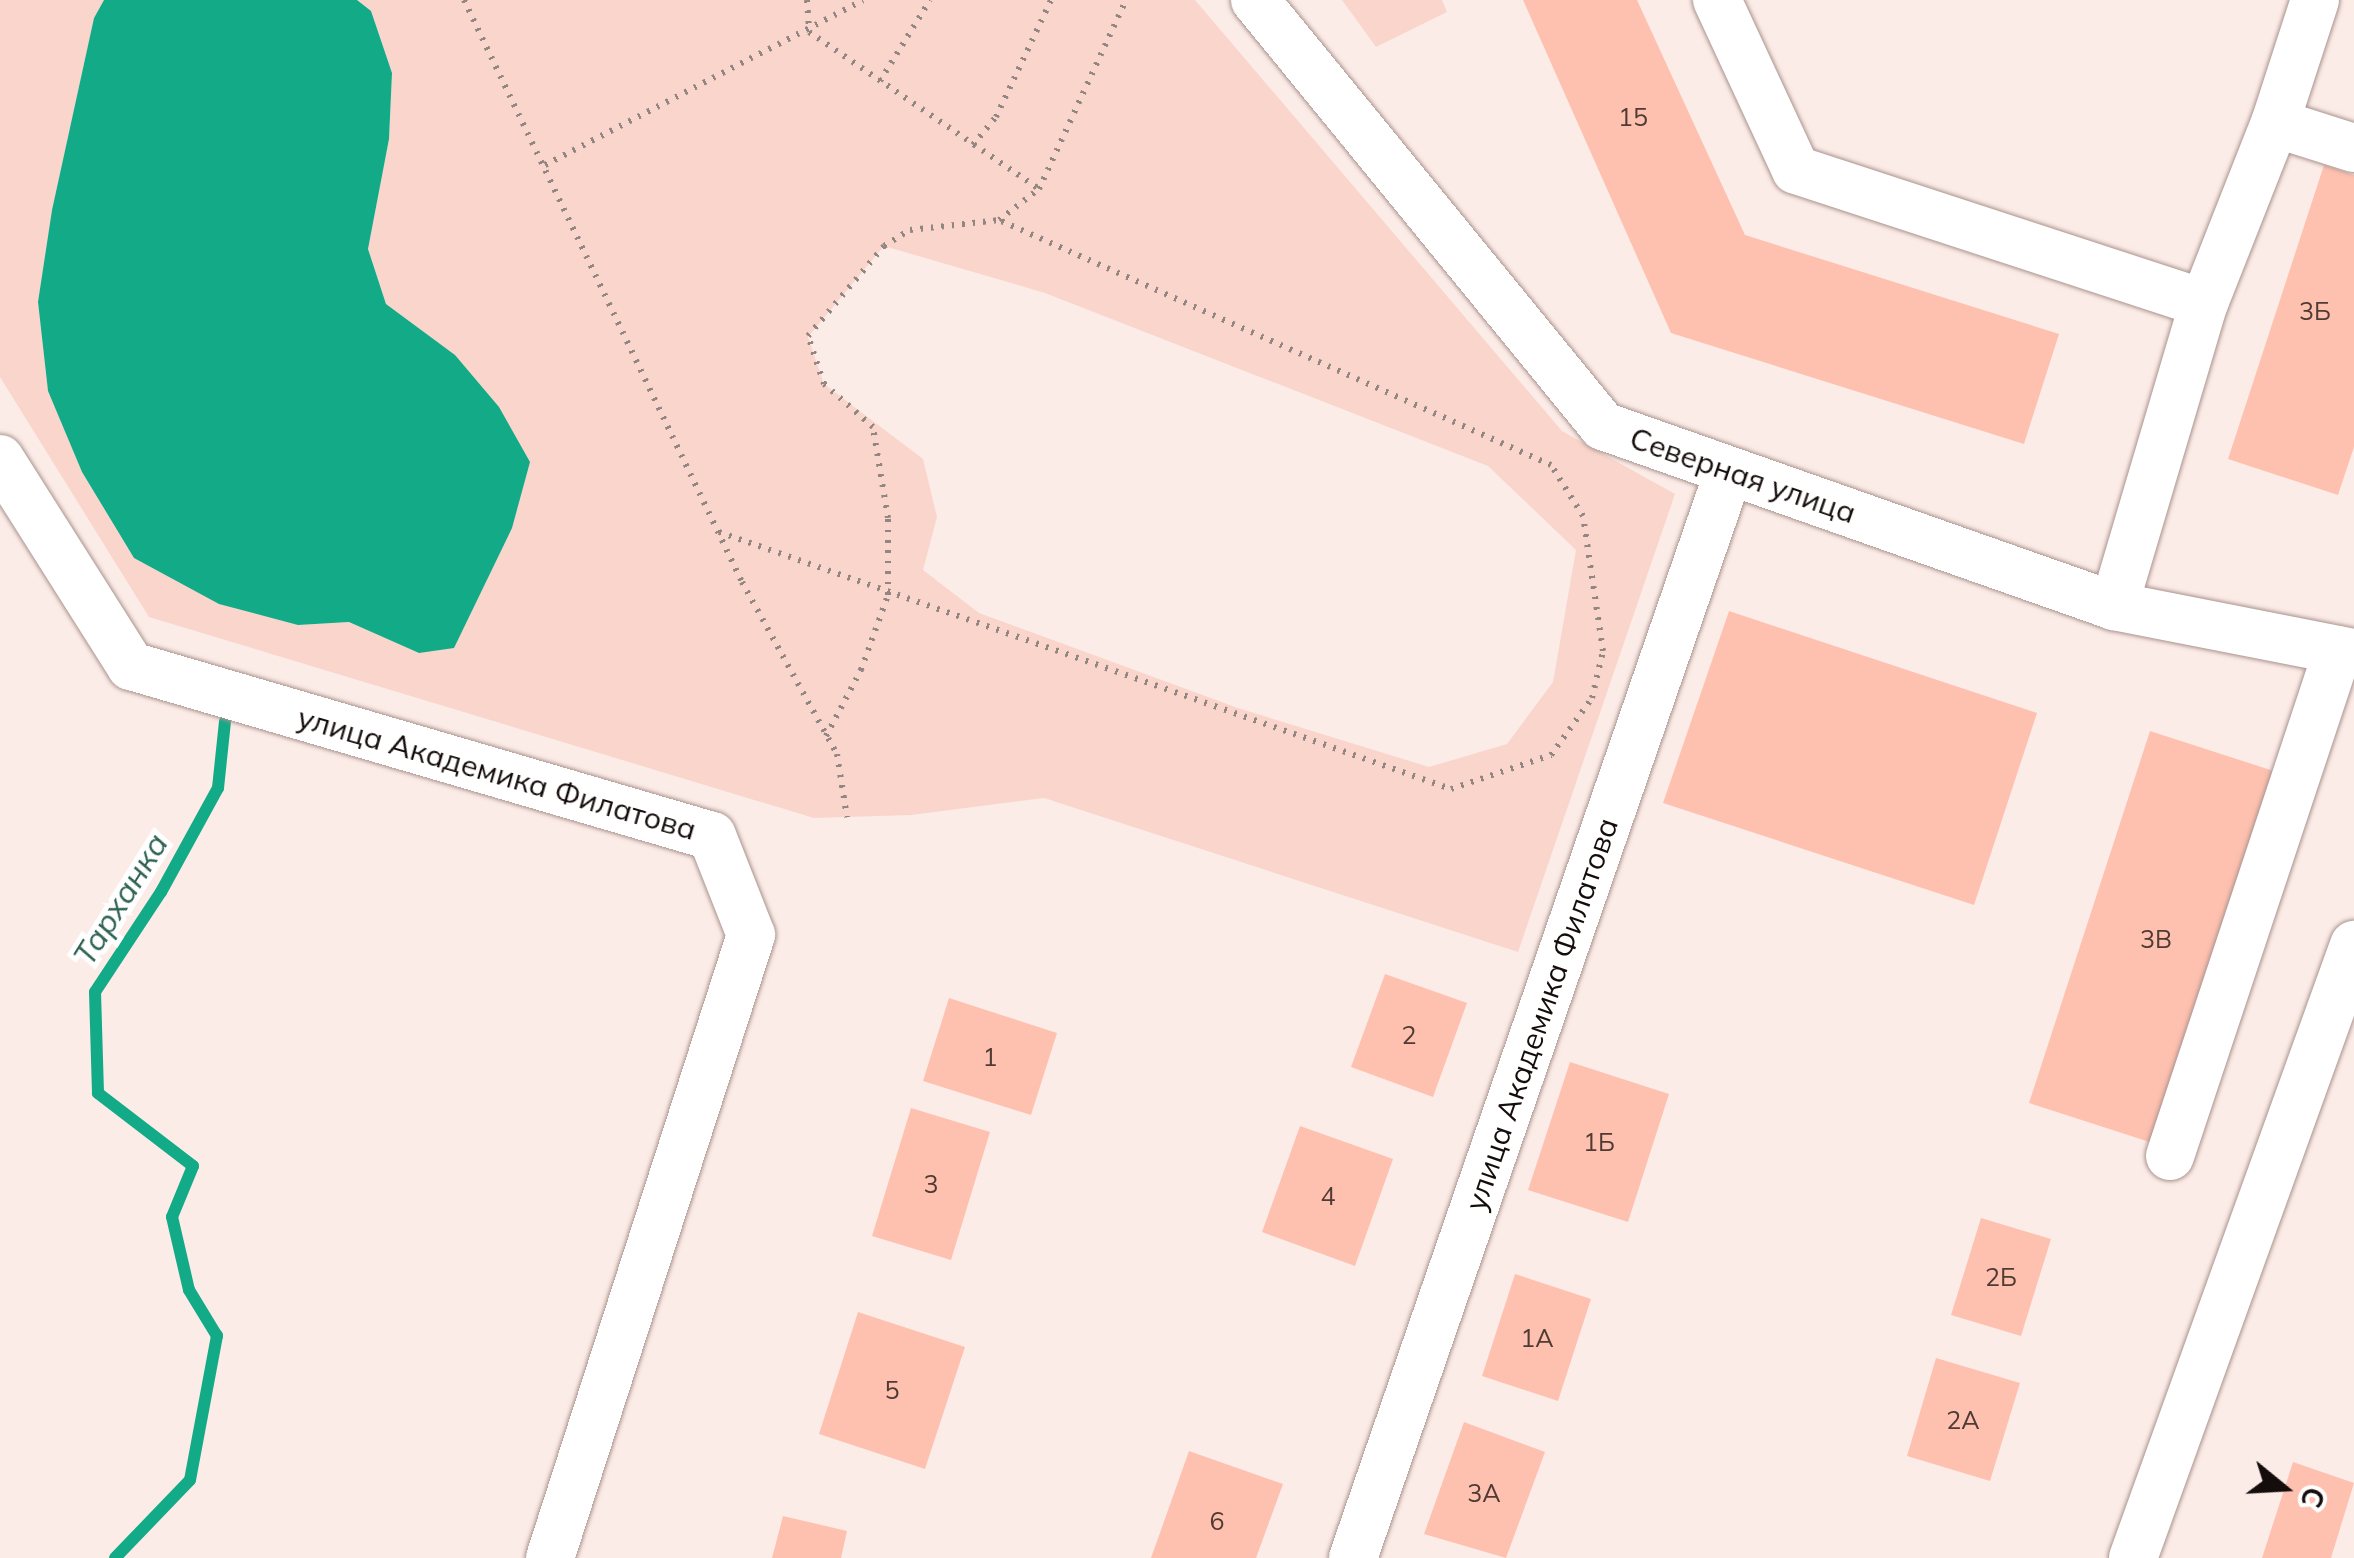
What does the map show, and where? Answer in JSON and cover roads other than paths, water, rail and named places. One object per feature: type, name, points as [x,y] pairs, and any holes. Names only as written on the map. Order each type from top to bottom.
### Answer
[{"type":"street","name":"Северная улица","points":[[1256,0],[1603,426],[2114,606],[2346,651]]},
{"type":"street","points":[[1717,0],[1796,170],[2204,302]]},
{"type":"street","points":[[2114,606],[2204,302],[2275,123],[2315,0]]},
{"type":"street","points":[[2275,123],[2354,148]]},
{"type":"street","name":"улица Академика Филатова","points":[[0,459],[131,666],[712,836],[751,935],[550,1558]]},
{"type":"street","name":"улица Академика Филатова","points":[[1353,1558],[1728,470]]},
{"type":"street","points":[[2170,1156],[2346,651]]},
{"type":"street","points":[[2133,1558],[2354,946]]},
{"type":"waterway","name":"Тарханка","points":[[115,1558],[190,1480],[217,1336],[189,1290],[172,1217],[193,1166],[98,1093],[95,992],[161,892],[218,788],[225,721]]}]
